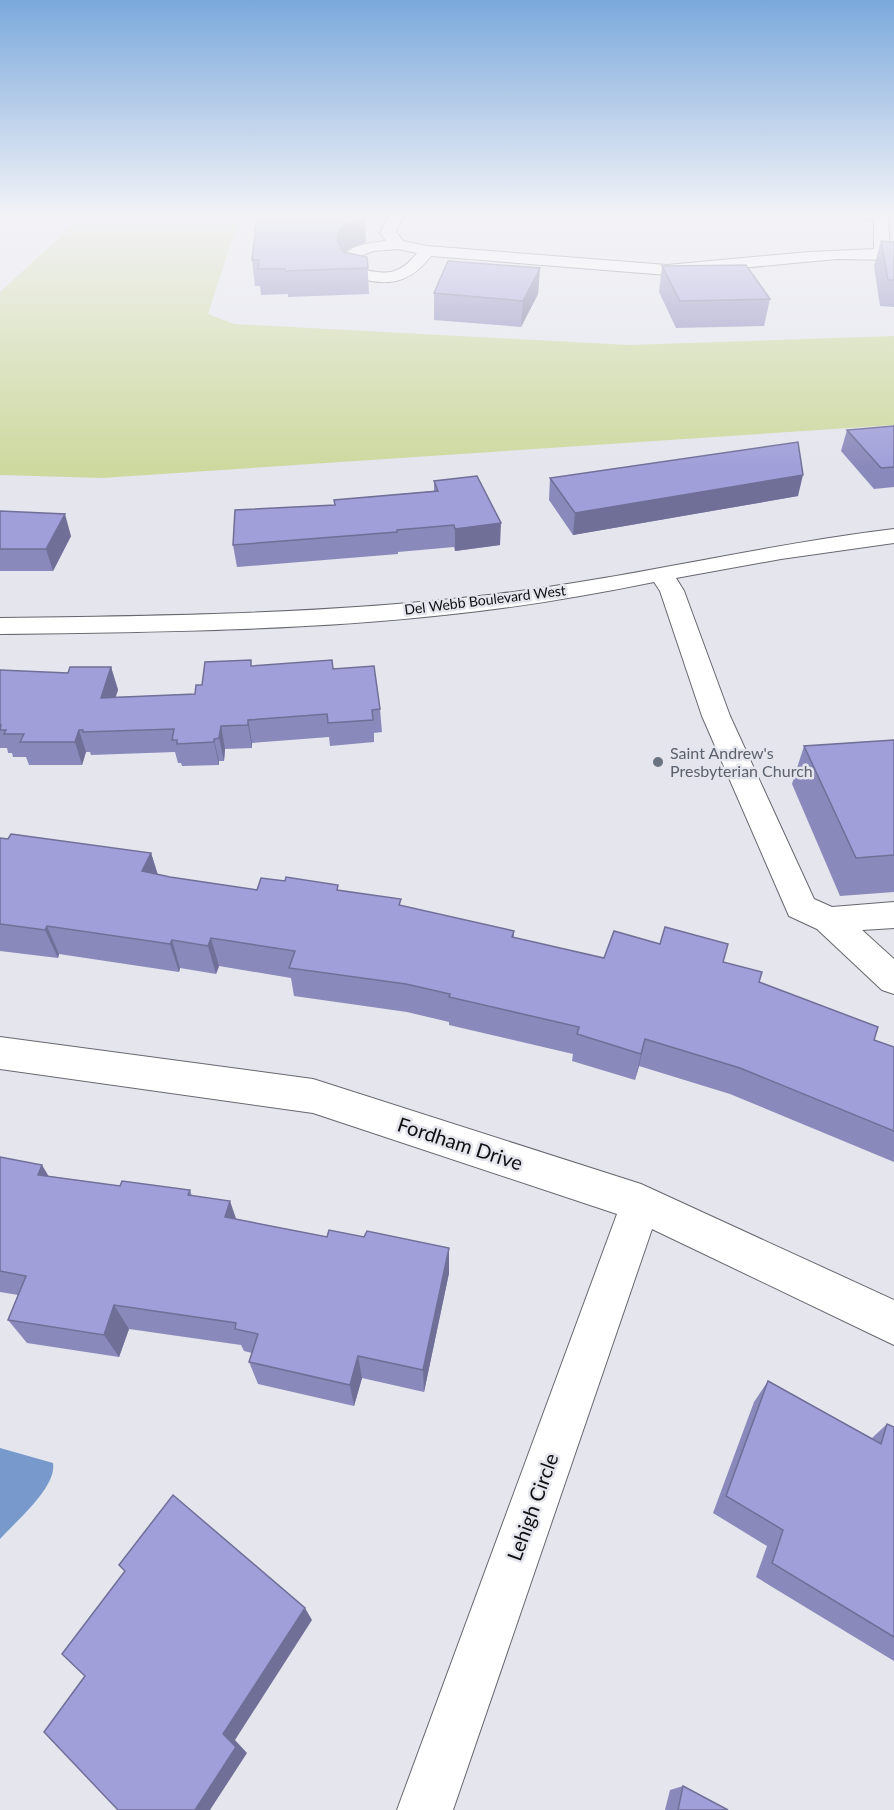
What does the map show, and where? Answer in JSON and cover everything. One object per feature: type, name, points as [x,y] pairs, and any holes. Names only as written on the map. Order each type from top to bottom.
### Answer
[{"type":"street","name":"Del Webb Boulevard West","points":[[0,626],[211,624],[444,608],[662,575],[800,549],[894,536]]},
{"type":"street","points":[[662,575],[672,591],[716,716],[801,907],[829,920],[894,980]]},
{"type":"street","points":[[829,920],[894,915]]},
{"type":"street","name":"Fordham Drive","points":[[0,1053],[313,1096],[641,1203],[894,1323]]},
{"type":"street","name":"Lehigh Circle","points":[[425,1810],[641,1203]]},
{"type":"green space","points":[[0,298],[213,298],[208,314],[234,324],[629,345],[894,336],[894,425],[102,478],[0,475]]},
{"type":"water","points":[[0,1448],[53,1463],[53,1472],[42,1493],[0,1539]]},
{"type":"building","points":[[495,298],[524,298],[523,301]]},
{"type":"building","points":[[679,298],[770,299],[680,301]]},
{"type":"building","points":[[894,426],[894,467],[881,468],[847,430]]},
{"type":"building","points":[[798,442],[803,475],[575,513],[550,478]]},
{"type":"building","points":[[477,476],[501,523],[455,529],[454,525],[397,530],[397,532],[233,545],[235,510],[335,505],[334,500],[438,491],[434,481]]},
{"type":"building","points":[[0,511],[65,514],[46,549],[0,549]]},
{"type":"building","points":[[251,660],[251,666],[332,660],[333,669],[374,666],[380,709],[372,710],[373,720],[328,723],[327,714],[248,720],[248,725],[221,726],[219,738],[214,739],[214,742],[177,744],[177,740],[172,740],[174,729],[83,732],[79,730],[75,742],[20,742],[24,734],[4,734],[6,730],[0,730],[0,670],[68,673],[70,667],[111,667],[101,698],[195,694],[196,685],[202,685],[205,662]]},
{"type":"building","points":[[894,740],[894,855],[856,858],[804,746]]},
{"type":"building","points":[[11,834],[151,853],[142,871],[170,877],[257,890],[261,878],[285,881],[286,877],[338,885],[337,890],[401,899],[399,905],[514,931],[512,937],[604,958],[614,931],[660,944],[665,927],[728,944],[723,962],[762,972],[759,982],[878,1027],[874,1040],[894,1047],[894,1131],[740,1068],[645,1039],[641,1054],[577,1034],[579,1027],[449,997],[450,994],[406,984],[289,968],[295,951],[211,938],[208,946],[172,940],[170,944],[47,926],[45,930],[0,924],[0,838],[8,839]]},
{"type":"building","points":[[0,1157],[42,1165],[38,1175],[120,1186],[122,1181],[190,1190],[188,1195],[230,1201],[225,1217],[327,1237],[329,1230],[364,1237],[367,1231],[449,1248],[423,1370],[358,1356],[350,1385],[249,1362],[258,1334],[235,1329],[236,1323],[114,1305],[104,1335],[8,1320],[26,1276],[0,1271]]},
{"type":"building","points":[[768,1381],[881,1444],[887,1424],[894,1427],[894,1637],[772,1563],[783,1530],[726,1496]]},
{"type":"building","points":[[173,1495],[305,1608],[223,1734],[236,1747],[195,1810],[118,1810],[44,1732],[85,1676],[62,1654],[125,1571],[119,1565]]},
{"type":"building","points":[[683,1786],[728,1810],[678,1810]]},
{"type":"place","name":"Saint Andrew's Presbyterian Church","points":[[658,762]]}]
